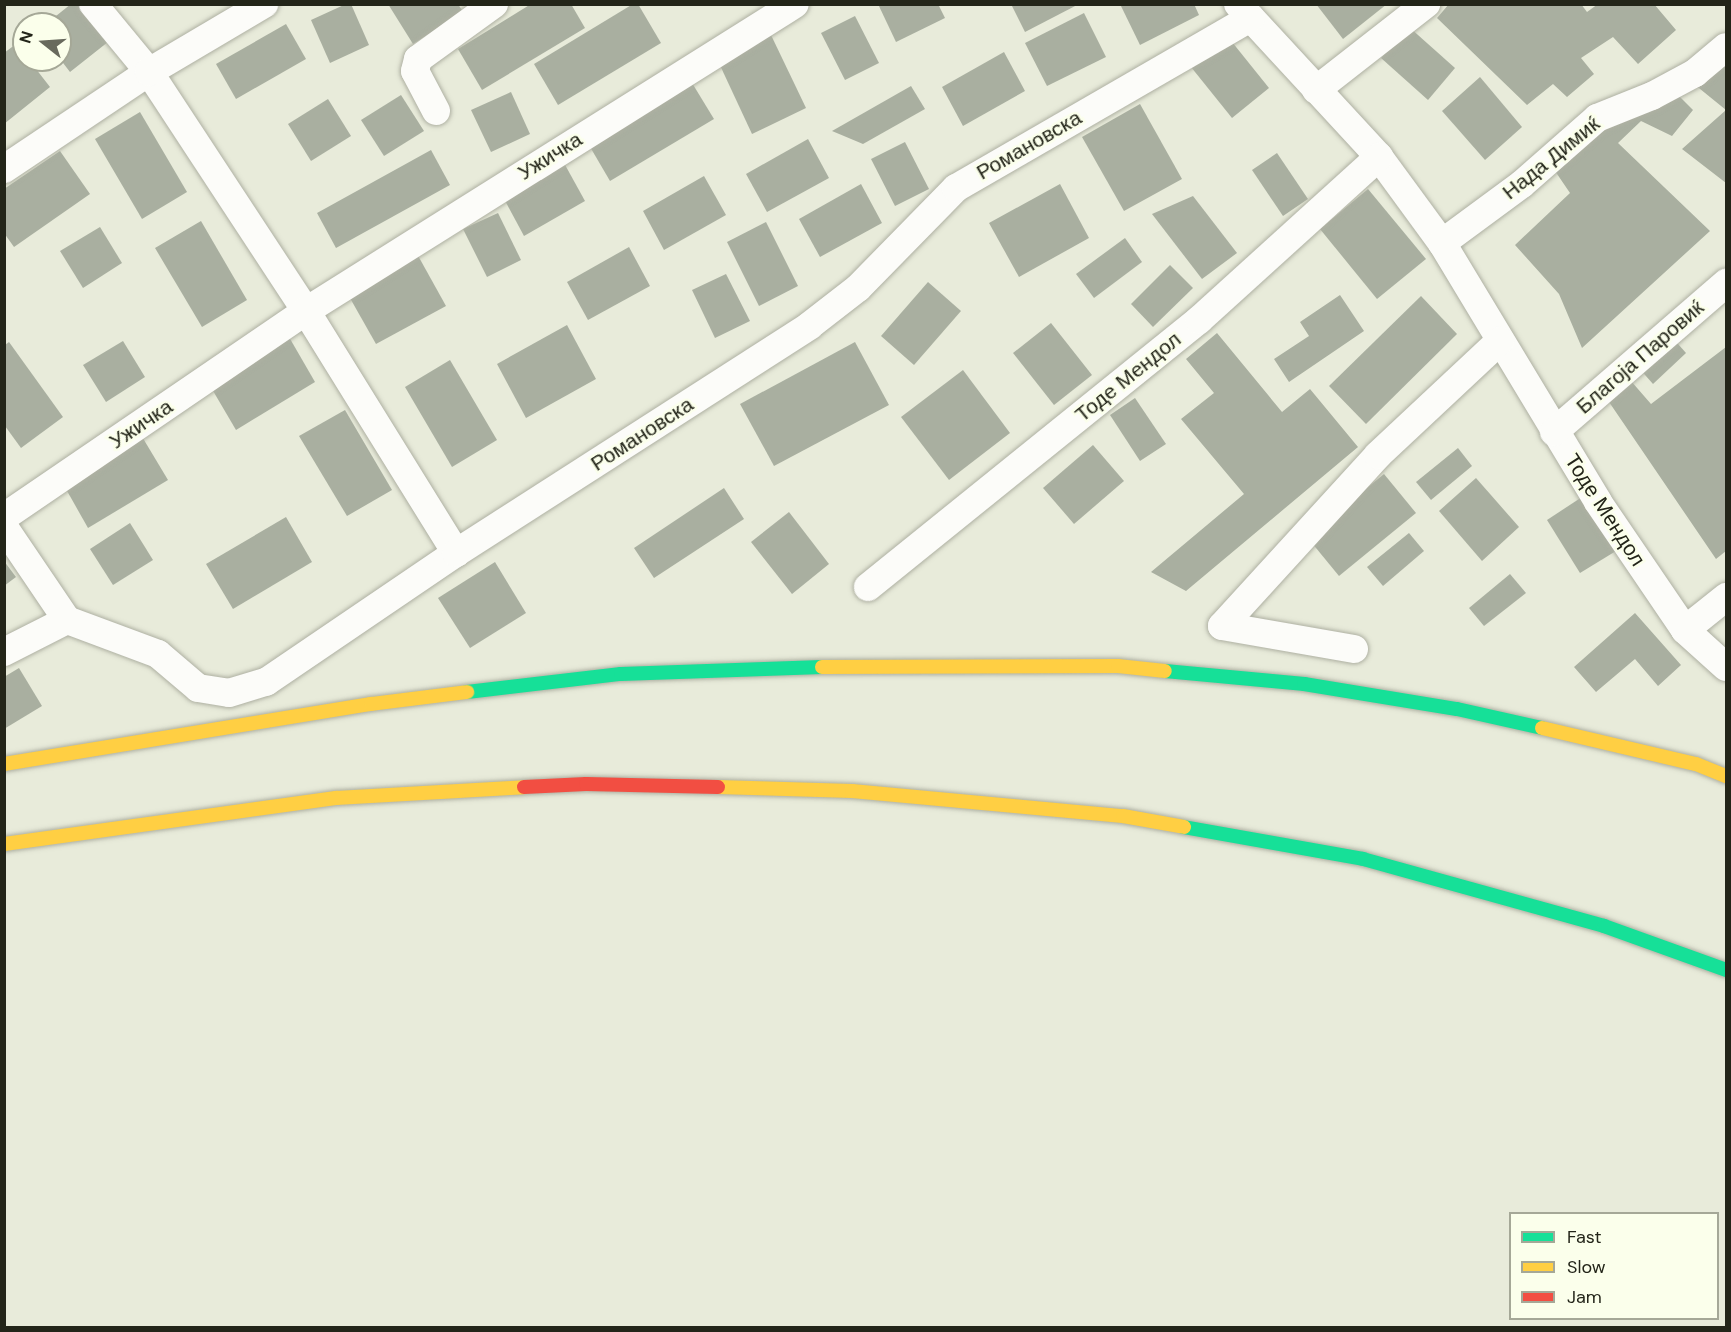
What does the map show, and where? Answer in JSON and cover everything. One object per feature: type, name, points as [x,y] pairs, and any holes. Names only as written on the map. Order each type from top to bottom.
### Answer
[{"type":"highway","points":[[4,764],[371,704],[621,675],[892,665],[1119,666],[1304,684],[1457,709],[1696,764],[1726,776]]},
{"type":"highway","points":[[4,844],[348,797],[586,784],[852,791],[1123,816],[1363,859],[1604,926],[1726,970]]},
{"type":"street","points":[[93,4],[149,72],[306,311],[456,553]]},
{"type":"street","points":[[4,169],[149,72],[264,4]]},
{"type":"street","points":[[436,111],[415,71],[418,59],[494,4]]},
{"type":"street","name":"Ужичка","points":[[4,517],[306,311],[795,4]]},
{"type":"street","points":[[1316,90],[1426,4]]},
{"type":"street","name":"Тоде Мендол","points":[[1244,11],[1379,157],[1442,243],[1554,432],[1685,630],[1726,667]]},
{"type":"street","name":"Романовска","points":[[67,620],[158,654],[198,688],[229,693],[266,682],[456,553],[809,326],[858,288],[956,188],[1244,11]]},
{"type":"street","name":"Нада Димиќ","points":[[1442,243],[1522,184],[1597,118],[1652,96],[1695,73],[1726,46]]},
{"type":"street","name":"Тоде Мендол","points":[[868,586],[1199,320],[1379,157]]},
{"type":"street","name":"Благоја Паровиќ","points":[[1554,432],[1726,283]]},
{"type":"street","points":[[1354,649],[1222,626],[1378,455],[1500,341]]},
{"type":"street","points":[[4,527],[67,620],[4,652]]},
{"type":"street","points":[[1685,630],[1726,597]]},
{"type":"building","points":[[71,4],[87,4],[113,38],[72,70],[72,12],[61,12]]},
{"type":"building","points":[[346,4],[351,4],[369,45],[330,63],[311,20]]},
{"type":"building","points":[[388,4],[458,4],[463,12],[413,44]]},
{"type":"building","points":[[531,4],[571,4],[585,28],[482,90],[458,49]]},
{"type":"building","points":[[633,4],[638,4],[661,43],[558,105],[534,64]]},
{"type":"building","points":[[878,4],[938,4],[945,18],[896,42]]},
{"type":"building","points":[[1011,4],[1079,4],[1025,32]]},
{"type":"building","points":[[1120,4],[1194,4],[1199,15],[1140,45]]},
{"type":"building","points":[[1316,4],[1387,4],[1343,39]]},
{"type":"building","points":[[1449,4],[1581,4],[1587,12],[1598,4],[1654,4],[1676,30],[1638,64],[1613,37],[1581,58],[1594,74],[1567,97],[1553,84],[1527,105],[1437,18]]},
{"type":"building","points":[[1084,13],[1106,57],[1047,86],[1025,43]]},
{"type":"building","points":[[855,16],[879,63],[845,80],[821,33]]},
{"type":"building","points":[[286,24],[306,59],[236,99],[216,64]]},
{"type":"building","points":[[1409,27],[1455,68],[1428,100],[1381,58]]},
{"type":"building","points":[[771,35],[806,108],[752,134],[718,61]]},
{"type":"building","points":[[1228,37],[1269,88],[1232,118],[1191,67]]},
{"type":"building","points":[[12,47],[12,72],[38,72],[50,87],[4,124],[4,53]]},
{"type":"building","points":[[1004,52],[1025,91],[963,126],[942,87]]},
{"type":"building","points":[[1726,66],[1726,110],[1689,80]]},
{"type":"building","points":[[1480,77],[1522,127],[1485,160],[1442,111]]},
{"type":"building","points":[[689,78],[714,119],[610,181],[586,140]]},
{"type":"building","points":[[911,86],[925,109],[863,144],[832,131]]},
{"type":"building","points":[[511,92],[530,134],[491,152],[471,110]]},
{"type":"building","points":[[1675,92],[1693,110],[1672,136],[1641,121],[1618,143],[1710,231],[1582,348],[1559,294],[1515,245],[1570,193],[1555,171],[1606,122]]},
{"type":"building","points":[[401,95],[424,131],[384,156],[361,120]]},
{"type":"building","points":[[328,99],[351,136],[311,161],[288,124]]},
{"type":"building","points":[[1140,104],[1182,179],[1124,211],[1082,137]]},
{"type":"building","points":[[1726,110],[1726,183],[1682,149]]},
{"type":"building","points":[[140,112],[187,192],[142,219],[95,139]]},
{"type":"building","points":[[808,139],[829,178],[767,212],[746,174]]},
{"type":"building","points":[[905,142],[929,189],[895,206],[871,159]]},
{"type":"building","points":[[431,150],[450,185],[336,248],[317,213]]},
{"type":"building","points":[[60,151],[90,194],[14,247],[4,233],[4,189]]},
{"type":"building","points":[[1277,153],[1308,199],[1283,216],[1252,170]]},
{"type":"building","points":[[564,163],[585,201],[524,236],[503,197]]},
{"type":"building","points":[[704,176],[726,215],[664,250],[643,211]]},
{"type":"building","points":[[861,184],[882,223],[820,257],[799,219]]},
{"type":"building","points":[[1060,184],[1089,238],[1019,277],[989,223]]},
{"type":"building","points":[[1368,189],[1426,259],[1377,299],[1320,229]]},
{"type":"building","points":[[1193,196],[1237,253],[1202,279],[1152,214]]},
{"type":"building","points":[[498,213],[521,260],[487,277],[463,229]]},
{"type":"building","points":[[201,221],[247,300],[202,327],[155,248]]},
{"type":"building","points":[[766,222],[798,286],[759,306],[727,242]]},
{"type":"building","points":[[100,227],[122,263],[83,288],[60,251]]},
{"type":"building","points":[[1125,238],[1142,262],[1094,298],[1076,274]]},
{"type":"building","points":[[629,247],[650,286],[588,320],[567,282]]},
{"type":"building","points":[[416,252],[446,306],[376,344],[346,291]]},
{"type":"building","points":[[1170,265],[1193,288],[1153,327],[1131,304]]},
{"type":"building","points":[[726,274],[750,321],[715,338],[692,290]]},
{"type":"building","points":[[928,282],[961,311],[914,365],[881,336]]},
{"type":"building","points":[[1340,295],[1364,331],[1289,382],[1274,359],[1309,336],[1300,322]]},
{"type":"building","points":[[1421,296],[1457,334],[1366,424],[1329,386]]},
{"type":"building","points":[[1051,323],[1092,375],[1054,405],[1013,353]]},
{"type":"building","points":[[567,325],[596,379],[526,418],[497,364]]},
{"type":"building","points":[[1217,333],[1282,412],[1310,389],[1358,447],[1186,591],[1151,572],[1244,494],[1181,419],[1214,393],[1186,359]]},
{"type":"building","points":[[1671,336],[1686,353],[1653,384],[1638,367]]},
{"type":"building","points":[[289,337],[315,382],[236,430],[209,384]]},
{"type":"building","points":[[123,341],[145,377],[106,402],[83,365]]},
{"type":"building","points":[[9,342],[63,417],[21,448],[5,426],[5,345]]},
{"type":"building","points":[[855,342],[889,405],[774,466],[740,404]]},
{"type":"building","points":[[1726,347],[1726,551],[1716,559],[1607,399],[1631,381],[1651,404]]},
{"type":"building","points":[[450,360],[497,440],[452,467],[405,387]]},
{"type":"building","points":[[963,370],[1010,433],[949,480],[901,417]]},
{"type":"building","points":[[1135,398],[1166,444],[1140,461],[1110,415]]},
{"type":"building","points":[[345,410],[392,490],[347,516],[299,436]]},
{"type":"building","points":[[141,435],[168,480],[88,528],[62,482]]},
{"type":"building","points":[[1093,445],[1124,481],[1074,524],[1043,488]]},
{"type":"building","points":[[1458,448],[1472,466],[1431,500],[1416,482]]},
{"type":"building","points":[[1384,474],[1416,513],[1339,576],[1307,537]]},
{"type":"building","points":[[1476,478],[1519,527],[1482,561],[1439,511]]},
{"type":"building","points":[[724,488],[744,519],[654,578],[634,548]]},
{"type":"building","points":[[1582,497],[1616,551],[1580,573],[1547,520]]},
{"type":"building","points":[[789,512],[829,564],[792,594],[751,542]]},
{"type":"building","points":[[286,517],[312,562],[233,609],[206,564]]},
{"type":"building","points":[[130,523],[153,560],[113,585],[90,549]]},
{"type":"building","points":[[1409,533],[1424,551],[1383,586],[1367,567]]},
{"type":"building","points":[[4,561],[16,577],[4,586]]},
{"type":"building","points":[[495,562],[526,613],[470,648],[438,598]]},
{"type":"building","points":[[1510,574],[1526,593],[1484,626],[1469,608]]},
{"type":"building","points":[[1635,613],[1681,665],[1658,686],[1635,659],[1596,692],[1574,667]]},
{"type":"building","points":[[19,668],[42,706],[4,729],[4,677]]},
{"type":"traffic: fast","points":[[467,692],[621,674],[822,667]]},
{"type":"traffic: fast","points":[[1165,671],[1304,684],[1457,709],[1542,728]]},
{"type":"traffic: fast","points":[[1184,827],[1363,859],[1604,926],[1726,970]]},
{"type":"traffic: slow","points":[[822,667],[1118,666],[1165,671]]},
{"type":"traffic: slow","points":[[4,764],[371,704],[467,692]]},
{"type":"traffic: slow","points":[[1542,728],[1696,764],[1726,776]]},
{"type":"traffic: slow","points":[[4,844],[336,798],[524,787]]},
{"type":"traffic: slow","points":[[718,787],[852,791],[1123,816],[1184,827]]},
{"type":"traffic: jam","points":[[524,787],[586,784],[718,787]]}]
